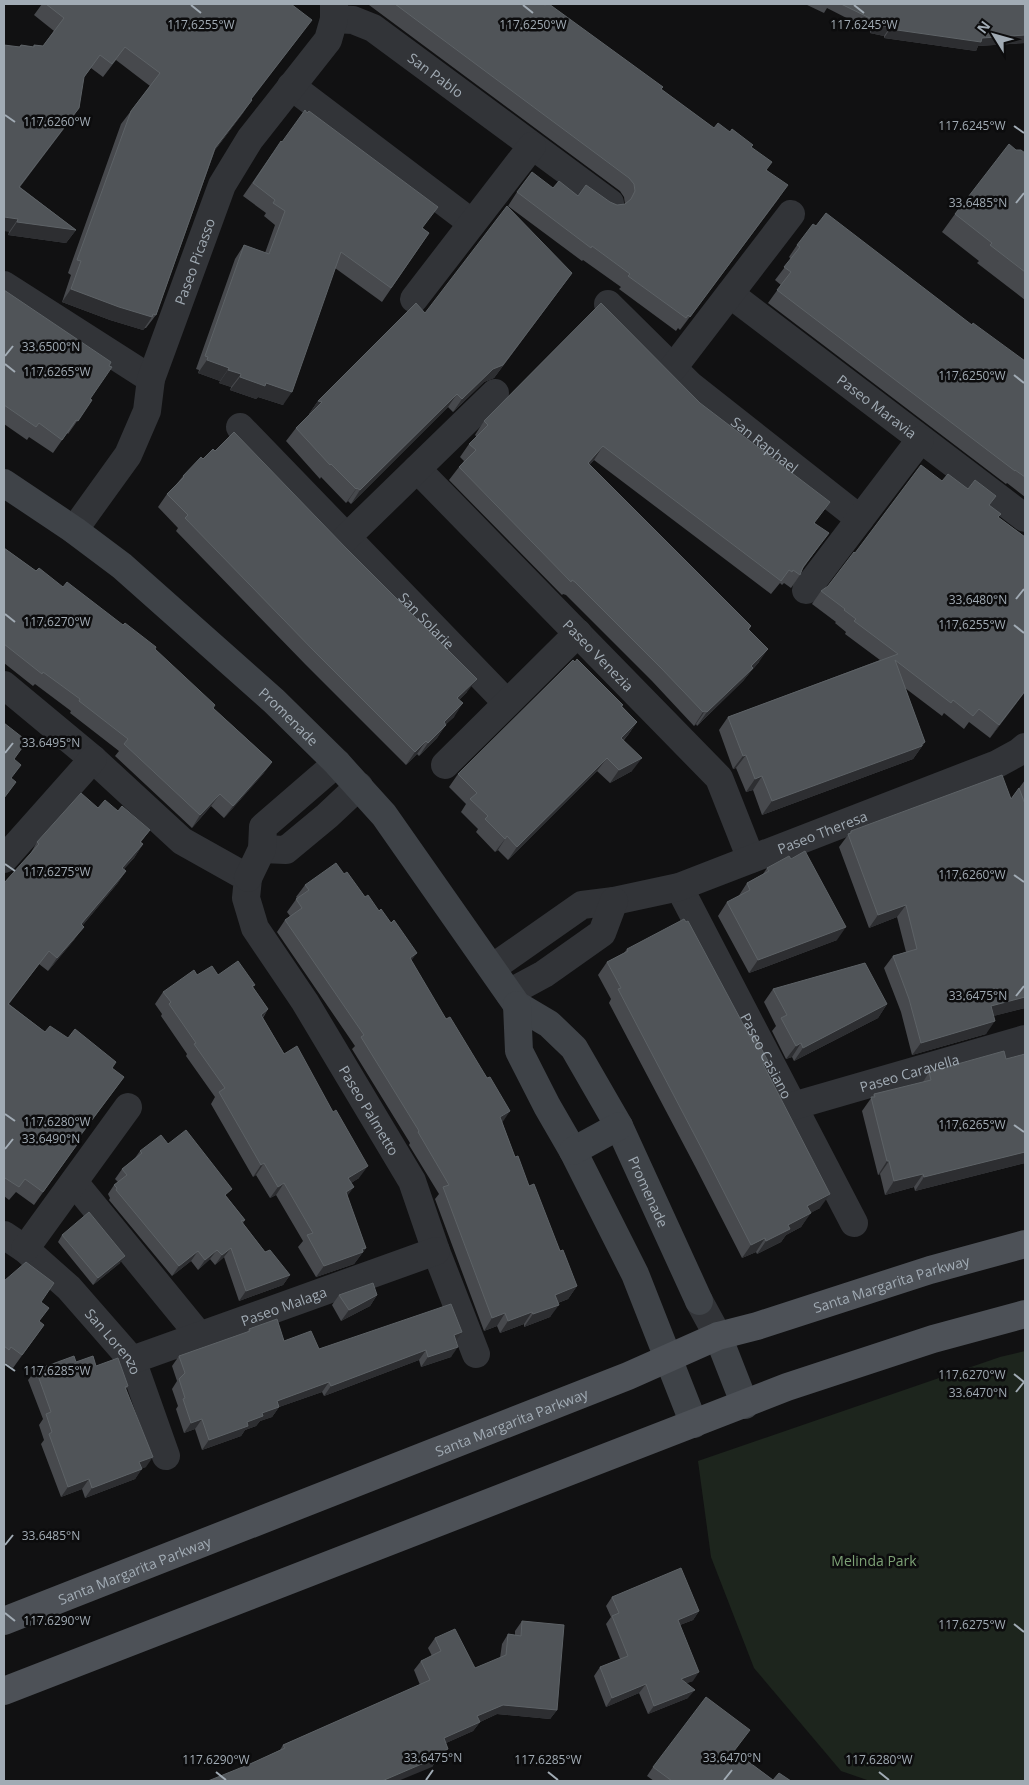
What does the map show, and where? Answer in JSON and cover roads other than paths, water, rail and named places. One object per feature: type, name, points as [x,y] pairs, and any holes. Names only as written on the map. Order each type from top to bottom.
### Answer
[{"type":"main road","name":"Santa Margarita Parkway","points":[[4,1621],[583,1394],[718,1336],[757,1326],[930,1270],[1025,1244]]},
{"type":"main road","points":[[4,1691],[745,1405],[787,1387],[933,1339],[1025,1314]]},
{"type":"street","name":"Paseo Picasso","points":[[74,530],[128,455],[147,411],[151,379],[222,185],[250,139],[328,40],[334,11]]},
{"type":"street","name":"San Pablo","points":[[334,11],[373,28],[610,203]]},
{"type":"street","points":[[291,86],[472,223]]},
{"type":"street","points":[[414,299],[532,146]]},
{"type":"street","points":[[673,368],[791,214]]},
{"type":"street","points":[[4,285],[151,379]]},
{"type":"street","name":"Paseo Maravia","points":[[730,294],[1025,518]]},
{"type":"street","name":"San Raphael","points":[[608,304],[690,385],[860,519]]},
{"type":"street","points":[[346,538],[495,393]]},
{"type":"street","name":"San Solarie","points":[[240,427],[507,704]]},
{"type":"street","points":[[806,590],[920,440]]},
{"type":"street","name":"Paseo Venezia","points":[[417,469],[719,778],[751,859]]},
{"type":"street","name":"Promenade","points":[[4,482],[74,530],[136,579],[274,701],[337,763],[384,815],[514,999],[549,1024],[574,1048],[618,1126],[699,1301],[718,1336],[745,1405]]},
{"type":"street","points":[[445,765],[578,633]]},
{"type":"street","points":[[4,685],[92,758],[182,841],[248,878]]},
{"type":"street","name":"Paseo Theresa","points":[[492,968],[582,905],[614,901],[679,887],[997,764],[1025,747]]},
{"type":"street","points":[[4,859],[92,758]]},
{"type":"street","name":"Paseo Palmetto","points":[[337,763],[263,827],[262,849],[248,878],[246,898],[254,928],[305,1002],[412,1181],[436,1251],[476,1354]]},
{"type":"street","points":[[262,849],[286,850],[328,816],[359,786]]},
{"type":"street","name":"Paseo Casiano","points":[[679,887],[854,1223]]},
{"type":"street","points":[[614,901],[602,933],[544,974],[514,999],[520,1051],[635,1274],[694,1424]]},
{"type":"street","name":"Paseo Caravella","points":[[793,1106],[1025,1039]]},
{"type":"street","name":"San Lorenzo","points":[[128,1107],[74,1182],[14,1242],[69,1288],[106,1328],[132,1360],[166,1456]]},
{"type":"street","points":[[573,1151],[618,1126]]},
{"type":"street","points":[[74,1182],[199,1335]]},
{"type":"street","name":"Paseo Malaga","points":[[132,1360],[436,1251]]},
{"type":"park label","name":"Melinda Park","points":[[874,1560]]}]
